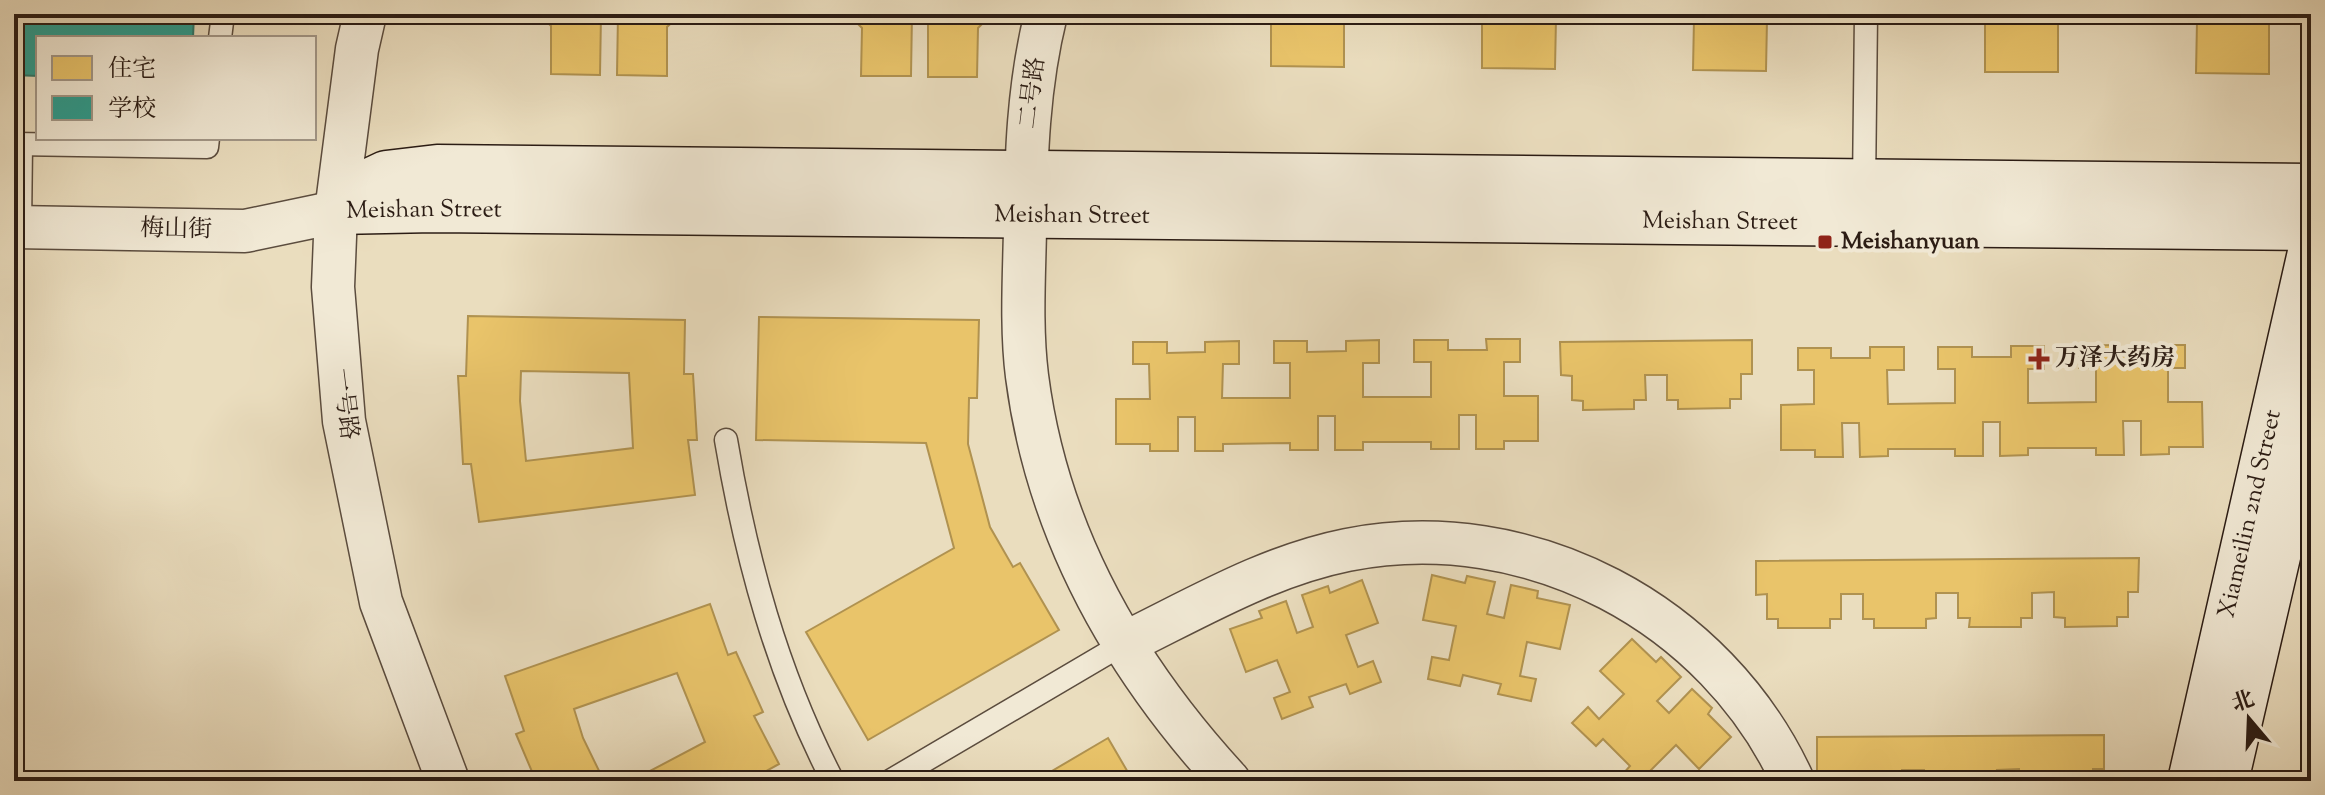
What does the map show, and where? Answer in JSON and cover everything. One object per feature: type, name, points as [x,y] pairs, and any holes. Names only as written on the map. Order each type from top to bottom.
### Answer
[{"type":"street","name":"一号路","points":[[365,14],[357,49],[336,212],[333,287],[344,421],[381,602],[448,781]]},
{"type":"street","name":"二号路","points":[[1046,14],[1037,49],[1028,111],[1023,326],[1034,422],[1045,469],[1072,544],[1123,644],[1159,698],[1229,781]]},
{"type":"street","name":"Meishan Street","points":[[336,212],[354,188],[386,173],[437,167],[1025,194],[1864,203],[2311,228]]},
{"type":"street","name":"Meishan Street","points":[[1864,203],[2311,186]]},
{"type":"street","name":"梅山街","points":[[17,227],[245,231],[336,212]]},
{"type":"street","name":"Xiameilin 2nd Street","points":[[2190,781],[2311,248]]},
{"type":"street","name":"Xiameilin 2nd Street","points":[[2226,781],[2311,414]]},
{"type":"street","points":[[1123,644],[1256,579],[1301,562],[1347,550],[1395,543],[1443,543],[1491,548],[1538,559],[1583,575],[1624,595],[1663,620],[1699,649],[1731,682],[1759,718],[1793,781]]},
{"type":"lane","points":[[220,36],[223,14]]},
{"type":"lane","points":[[1864,203],[1866,14]]},
{"type":"lane","points":[[17,227],[18,144],[207,147],[208,140]]},
{"type":"lane","points":[[726,440],[749,556],[770,633],[793,694],[833,781]]},
{"type":"lane","points":[[890,781],[1123,644]]},
{"type":"building: 住宅","points":[[540,14],[601,14],[600,75],[551,74],[551,26]]},
{"type":"building: 住宅","points":[[618,14],[681,14],[667,27],[667,76],[617,75]]},
{"type":"building: 住宅","points":[[848,14],[912,14],[911,76],[861,76],[862,28]]},
{"type":"building: 住宅","points":[[928,14],[992,14],[978,28],[977,77],[928,77]]},
{"type":"building: 住宅","points":[[1213,14],[1402,16],[1344,16],[1344,67],[1271,66],[1271,16]]},
{"type":"building: 住宅","points":[[1424,14],[1614,14],[1614,18],[1556,18],[1555,69],[1482,68],[1482,17],[1424,17]]},
{"type":"building: 住宅","points":[[1636,14],[1825,14],[1825,20],[1767,20],[1766,71],[1693,70],[1694,19],[1636,19]]},
{"type":"building: 住宅","points":[[1927,14],[2116,14],[2116,22],[2058,21],[2058,72],[1985,72],[1985,21],[1927,20]]},
{"type":"building: 住宅","points":[[2139,14],[2311,14],[2311,23],[2269,23],[2269,74],[2196,73],[2197,22],[2139,22]]},
{"type":"building: 住宅","points":[[468,316],[685,320],[684,374],[693,374],[697,440],[688,440],[695,495],[479,522],[471,464],[463,464],[458,376],[466,376]],"holes":[[[521,371],[629,373],[633,448],[526,461],[520,401]]]},
{"type":"building: 住宅","points":[[759,317],[979,320],[977,398],[969,398],[968,444],[990,527],[1013,567],[1020,563],[1059,630],[868,740],[806,632],[954,548],[926,443],[756,440]]},
{"type":"building: 住宅","points":[[1486,339],[1520,339],[1520,362],[1504,362],[1504,396],[1538,396],[1538,441],[1504,441],[1504,449],[1476,449],[1476,415],[1459,415],[1459,449],[1431,449],[1431,442],[1363,442],[1363,450],[1335,450],[1335,416],[1318,416],[1318,450],[1290,450],[1290,443],[1223,444],[1223,451],[1195,451],[1195,417],[1178,417],[1178,451],[1150,451],[1150,444],[1116,444],[1116,399],[1150,399],[1149,364],[1133,364],[1133,342],[1167,342],[1167,353],[1205,352],[1205,342],[1239,341],[1239,364],[1223,364],[1222,398],[1290,398],[1290,363],[1274,363],[1274,341],[1307,341],[1307,352],[1346,351],[1346,341],[1379,340],[1379,363],[1363,363],[1363,397],[1431,397],[1431,362],[1414,362],[1414,340],[1448,340],[1448,350],[1487,350]]},
{"type":"building: 住宅","points":[[1752,340],[1752,374],[1741,374],[1741,399],[1730,399],[1730,408],[1678,409],[1678,400],[1667,400],[1667,375],[1645,375],[1646,400],[1634,400],[1634,409],[1583,410],[1583,401],[1572,400],[1572,376],[1561,375],[1560,342]]},
{"type":"building: 住宅","points":[[2112,345],[2112,356],[2151,356],[2151,345],[2185,345],[2185,368],[2168,368],[2168,402],[2202,402],[2203,447],[2169,447],[2169,454],[2141,455],[2141,421],[2123,421],[2124,455],[2096,455],[2096,448],[2028,448],[2028,455],[2000,456],[2000,422],[1983,422],[1983,456],[1955,456],[1955,449],[1888,449],[1888,456],[1860,457],[1859,423],[1842,423],[1843,457],[1815,457],[1815,450],[1781,450],[1781,405],[1814,404],[1814,370],[1798,370],[1798,348],[1831,348],[1831,358],[1870,358],[1870,347],[1904,347],[1904,370],[1887,370],[1888,404],[1955,403],[1955,369],[1938,369],[1938,347],[1972,347],[1972,357],[2011,357],[2011,346],[2044,346],[2044,369],[2028,369],[2028,403],[2096,402],[2096,368],[2079,368],[2079,346]]},
{"type":"building: 住宅","points":[[2139,558],[2138,592],[2128,592],[2128,617],[2117,617],[2117,626],[2065,627],[2065,618],[2054,617],[2054,592],[2032,593],[2032,618],[2021,618],[2021,627],[1969,627],[1970,618],[1958,618],[1958,593],[1936,593],[1936,618],[1926,619],[1926,628],[1874,628],[1874,619],[1863,619],[1863,594],[1841,594],[1841,619],[1830,619],[1830,628],[1778,628],[1778,619],[1767,619],[1767,594],[1756,595],[1756,561]]},
{"type":"building: 住宅","points":[[1432,575],[1465,583],[1467,576],[1495,582],[1487,614],[1504,618],[1511,585],[1538,591],[1537,598],[1570,605],[1560,649],[1527,642],[1520,676],[1536,679],[1531,701],[1498,694],[1501,684],[1463,675],[1460,686],[1428,679],[1432,657],[1449,660],[1456,626],[1423,620]]},
{"type":"building: 住宅","points":[[1362,580],[1378,623],[1346,635],[1358,667],[1373,661],[1381,682],[1350,694],[1346,684],[1309,697],[1313,707],[1282,719],[1274,698],[1290,692],[1277,660],[1246,672],[1230,629],[1262,618],[1259,611],[1286,601],[1297,633],[1313,627],[1302,595],[1328,586],[1330,593]]},
{"type":"building: 住宅","points":[[710,604],[728,655],[736,652],[763,712],[754,716],[779,764],[748,781],[631,781],[705,742],[677,673],[574,709],[583,738],[604,781],[536,781],[516,734],[524,731],[505,676]]},
{"type":"building: 住宅","points":[[1632,639],[1656,662],[1661,657],[1681,677],[1657,701],[1669,713],[1692,689],[1712,708],[1708,714],[1731,737],[1699,769],[1676,745],[1651,770],[1662,781],[1630,781],[1623,774],[1630,766],[1603,739],[1596,746],[1572,723],[1588,707],[1599,719],[1624,694],[1600,671]]},
{"type":"building: 住宅","points":[[2104,735],[2104,769],[2093,769],[2093,781],[2019,781],[2019,769],[1997,770],[1998,781],[1924,781],[1924,770],[1902,770],[1902,781],[1828,781],[1829,771],[1817,771],[1817,737]]},
{"type":"building: 住宅","points":[[1108,738],[1133,781],[1035,781]]},
{"type":"building: 学校","points":[[14,14],[194,14],[193,36],[36,36],[36,76],[14,75]]},
{"type":"place","name":"Meishanyuan","points":[[1825,242]]},
{"type":"place","name":"万泽大药房","points":[[2039,359]]}]
